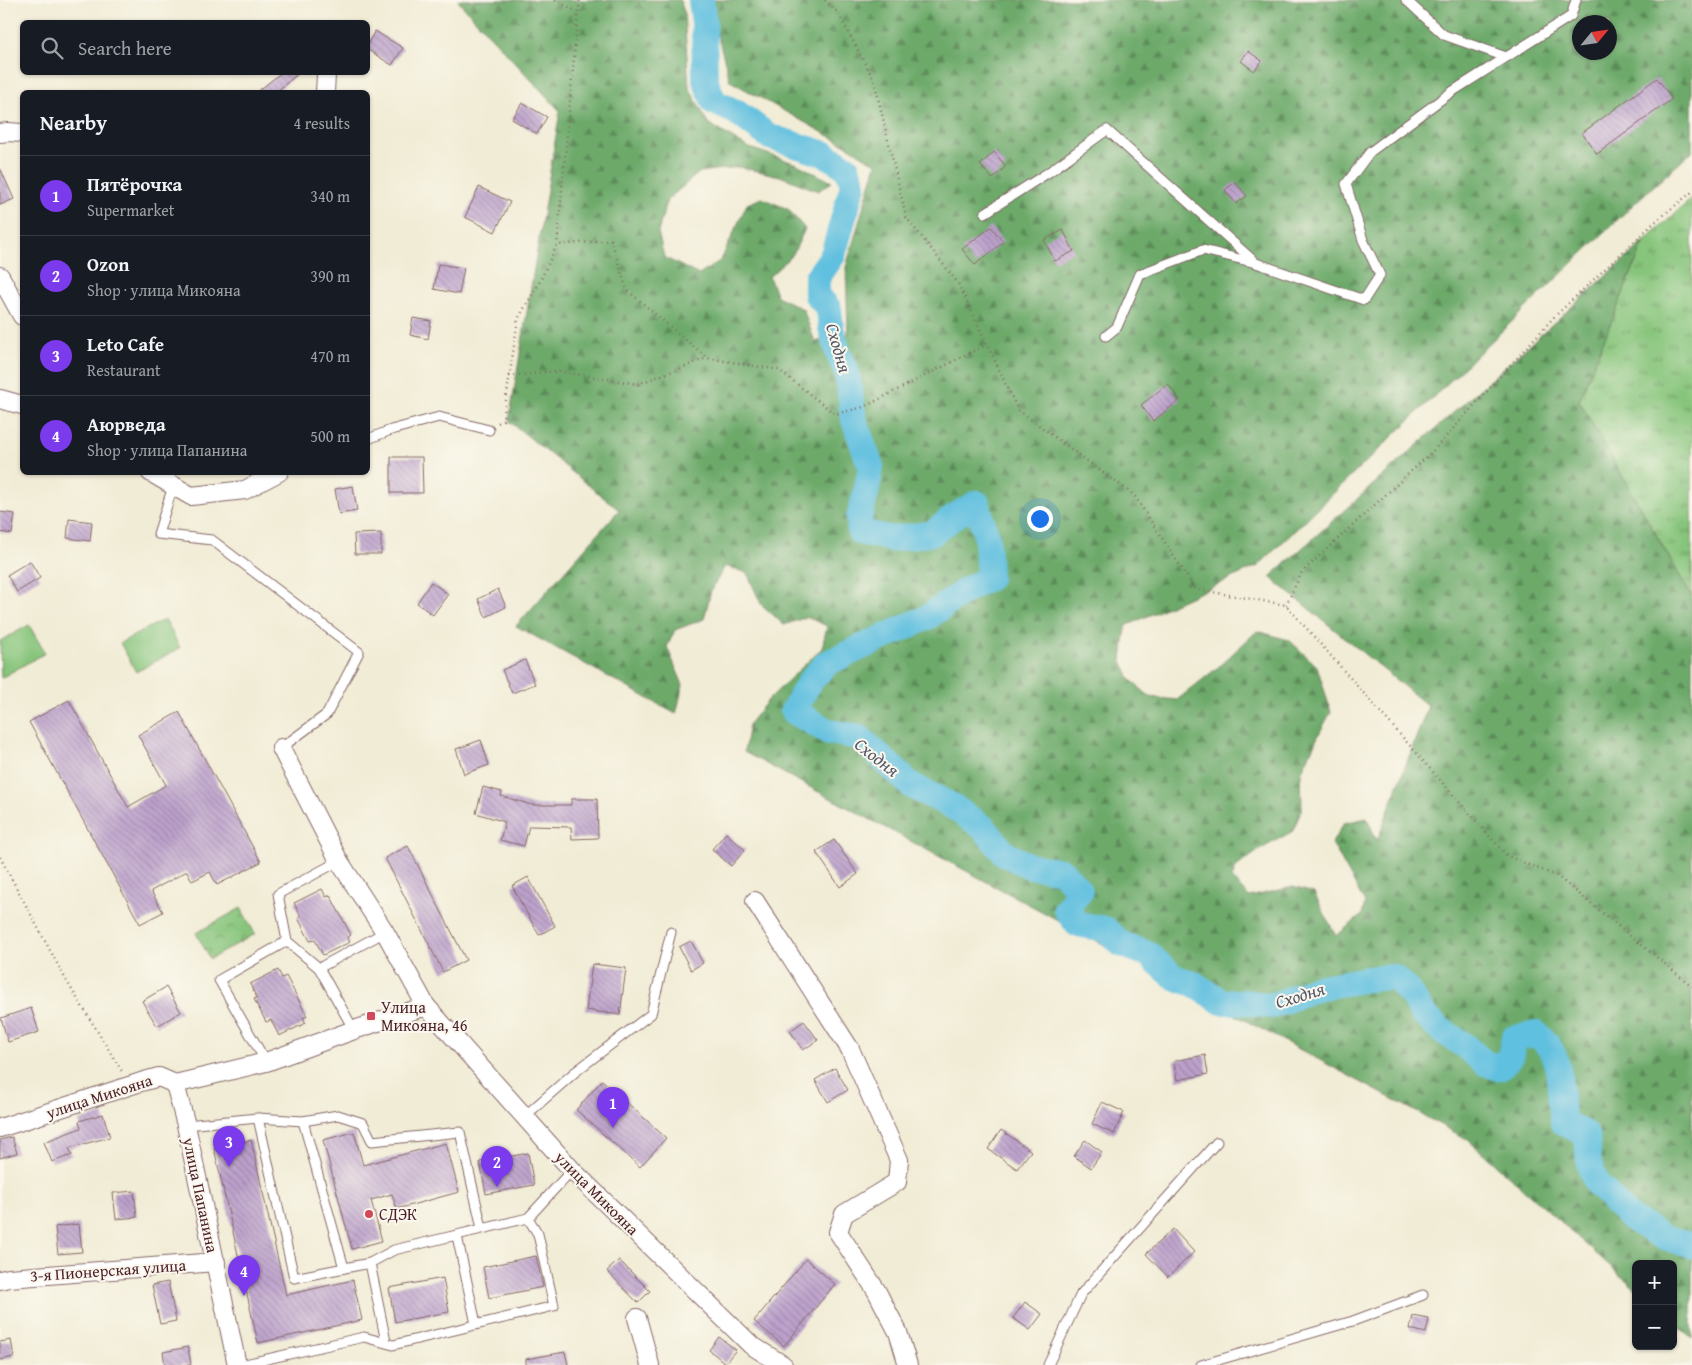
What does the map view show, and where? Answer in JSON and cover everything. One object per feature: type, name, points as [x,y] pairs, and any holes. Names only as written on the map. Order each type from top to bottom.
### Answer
[{"type":"street","points":[[325,90],[326,75]]},
{"type":"street","points":[[0,133],[20,133]]},
{"type":"street","points":[[0,276],[20,312]]},
{"type":"street","points":[[0,399],[20,404]]},
{"type":"street","points":[[155,475],[190,496],[245,490],[273,475]]},
{"type":"street","name":"улица Микояна","points":[[282,748],[339,860],[385,932],[426,1006],[572,1170],[751,1345],[783,1365]]},
{"type":"street","points":[[754,901],[850,1049],[899,1160],[897,1182],[844,1214],[838,1232],[876,1290],[898,1332],[908,1365]]},
{"type":"street","name":"улица Микояна","points":[[0,1128],[159,1077],[175,1084],[266,1062],[426,1006]]},
{"type":"street","name":"улица Папанина","points":[[175,1084],[186,1125],[239,1365]]},
{"type":"street","name":"3-я Пионерская улица","points":[[0,1280],[216,1262]]},
{"type":"street","points":[[637,1318],[650,1365]]},
{"type":"lane","points":[[1406,0],[1444,35],[1506,57]]},
{"type":"lane","points":[[1106,336],[1117,327],[1140,274],[1203,250],[1256,263],[1364,300],[1380,275],[1363,240],[1346,184],[1370,152],[1450,93],[1571,16],[1576,0]]},
{"type":"lane","points":[[985,213],[1049,172],[1107,130],[1256,263]]},
{"type":"lane","points":[[370,438],[439,417],[489,430]]},
{"type":"lane","points":[[173,486],[158,534],[212,540],[359,652],[327,714],[282,748]]},
{"type":"lane","points":[[339,860],[278,894],[287,941],[319,968],[354,1030]]},
{"type":"lane","points":[[319,968],[385,932]]},
{"type":"lane","points":[[525,1116],[575,1072],[651,1014],[671,932]]},
{"type":"lane","points":[[266,1062],[219,980],[287,941]]},
{"type":"lane","points":[[186,1125],[258,1118],[303,1121],[338,1115],[363,1123],[372,1141],[460,1132],[482,1228]]},
{"type":"lane","points":[[258,1118],[294,1278],[370,1263],[394,1250],[528,1218],[572,1170]]},
{"type":"lane","points":[[303,1121],[344,1268]]},
{"type":"lane","points":[[1048,1365],[1081,1294],[1217,1142]]},
{"type":"lane","points":[[239,1365],[364,1337],[393,1344],[554,1306],[538,1234],[528,1218]]},
{"type":"lane","points":[[457,1236],[476,1324]]},
{"type":"lane","points":[[370,1263],[386,1342]]},
{"type":"lane","points":[[1201,1365],[1353,1321],[1423,1295]]},
{"type":"path","points":[[555,0],[578,12]]},
{"type":"path","points":[[489,430],[502,420],[518,319],[538,285],[557,244],[580,0]]},
{"type":"path","points":[[824,0],[838,14],[874,80],[906,217],[958,283],[1018,410],[1134,495],[1195,590],[1286,605],[1507,856],[1557,876],[1692,986]]},
{"type":"path","points":[[1286,605],[1302,572],[1432,452],[1554,317],[1655,222],[1692,192]]},
{"type":"path","points":[[557,244],[610,240],[627,290],[707,358]]},
{"type":"path","points":[[509,376],[558,371],[638,384],[707,358],[779,370],[835,414],[864,407],[987,344]]},
{"type":"path","points":[[0,857],[66,980],[130,1085]]},
{"type":"green space","points":[[457,0],[680,0],[684,12],[689,87],[708,123],[747,147],[797,164],[832,182],[818,191],[780,176],[739,167],[700,172],[667,200],[658,232],[664,257],[699,275],[721,260],[747,204],[762,198],[788,209],[805,229],[793,254],[769,277],[777,296],[803,309],[815,342],[848,334],[846,267],[876,164],[851,148],[730,81],[708,0],[1692,0],[1692,152],[1637,201],[1258,566],[1126,626],[1122,661],[1130,679],[1150,697],[1177,700],[1217,668],[1257,631],[1289,640],[1317,666],[1331,712],[1301,773],[1302,808],[1293,831],[1261,849],[1236,867],[1232,878],[1249,897],[1293,887],[1314,893],[1336,936],[1362,915],[1365,903],[1332,843],[1344,823],[1367,818],[1377,841],[1428,706],[1270,577],[1644,242],[1579,401],[1692,597],[1692,1339],[1677,1326],[1677,1260],[1632,1260],[1632,1285],[1467,1139],[744,752],[749,724],[769,699],[822,648],[827,626],[807,617],[784,625],[761,604],[747,573],[725,566],[711,591],[704,619],[675,630],[667,647],[683,685],[676,714],[516,626],[619,510],[509,421],[560,111]]},
{"type":"green space","points":[[1692,198],[1692,597],[1579,401],[1644,242]]},
{"type":"green space","points":[[165,619],[180,648],[136,672],[120,643]]},
{"type":"green space","points":[[29,625],[45,653],[1,678],[0,641]]},
{"type":"green space","points":[[241,908],[255,934],[210,959],[196,933]]},
{"type":"building","points":[[375,31],[403,48],[392,65],[370,51],[370,40]]},
{"type":"building","points":[[1248,51],[1262,61],[1254,71],[1241,61]]},
{"type":"building","points":[[278,75],[296,75],[278,90],[260,90]]},
{"type":"building","points":[[1657,78],[1672,99],[1597,154],[1582,133]]},
{"type":"building","points":[[522,103],[547,117],[537,134],[512,119]]},
{"type":"building","points":[[994,152],[1006,166],[993,179],[980,165]]},
{"type":"building","points":[[0,168],[14,199],[0,205]]},
{"type":"building","points":[[1235,182],[1247,196],[1236,204],[1225,190]]},
{"type":"building","points":[[479,187],[510,202],[495,232],[465,217]]},
{"type":"building","points":[[991,227],[1003,242],[975,265],[962,249]]},
{"type":"building","points":[[1063,230],[1074,251],[1055,261],[1044,240]]},
{"type":"building","points":[[438,264],[464,268],[459,294],[434,289]]},
{"type":"building","points":[[413,318],[431,321],[428,339],[410,335]]},
{"type":"building","points":[[1168,384],[1180,400],[1153,421],[1141,405]]},
{"type":"building","points":[[391,457],[422,457],[423,493],[391,493]]},
{"type":"building","points":[[353,486],[357,511],[339,514],[335,489]]},
{"type":"building","points":[[0,512],[15,514],[12,534],[0,532]]},
{"type":"building","points":[[69,519],[92,522],[90,541],[67,538]]},
{"type":"building","points":[[381,533],[381,554],[355,554],[354,534]]},
{"type":"building","points":[[30,561],[40,578],[17,592],[7,575]]},
{"type":"building","points":[[431,582],[448,594],[433,615],[417,603]]},
{"type":"building","points":[[498,589],[506,607],[486,617],[478,599]]},
{"type":"building","points":[[525,660],[535,684],[512,693],[502,670]]},
{"type":"building","points":[[69,700],[128,807],[166,785],[138,735],[179,712],[261,862],[217,885],[210,872],[192,881],[187,871],[151,891],[163,912],[140,924],[29,722]]},
{"type":"building","points":[[481,740],[489,765],[464,774],[456,749]]},
{"type":"building","points":[[483,787],[502,792],[501,796],[532,805],[571,805],[571,799],[597,799],[598,838],[572,839],[571,827],[529,826],[524,846],[500,840],[505,822],[476,813]]},
{"type":"building","points":[[726,833],[745,850],[731,866],[712,849]]},
{"type":"building","points":[[834,840],[858,874],[840,887],[816,852]]},
{"type":"building","points":[[408,846],[466,960],[443,972],[385,858]]},
{"type":"building","points":[[528,877],[555,926],[539,935],[512,886]]},
{"type":"building","points":[[322,889],[326,897],[330,895],[351,935],[347,937],[350,942],[323,955],[315,940],[310,941],[298,918],[301,917],[294,903]]},
{"type":"building","points":[[691,941],[703,963],[691,970],[679,947]]},
{"type":"building","points":[[592,964],[626,968],[620,1015],[586,1010]]},
{"type":"building","points":[[278,970],[282,978],[286,976],[307,1016],[303,1018],[306,1023],[279,1036],[271,1020],[266,1022],[254,999],[257,998],[250,984]]},
{"type":"building","points":[[166,987],[181,1012],[157,1026],[142,1001]]},
{"type":"building","points":[[31,1008],[39,1032],[8,1042],[1,1018]]},
{"type":"building","points":[[804,1021],[818,1040],[803,1050],[790,1031]]},
{"type":"building","points":[[1205,1055],[1208,1074],[1177,1080],[1174,1061]]},
{"type":"building","points":[[835,1068],[848,1090],[828,1102],[815,1080]]},
{"type":"building","points":[[602,1080],[666,1138],[640,1167],[576,1110]]},
{"type":"building","points":[[1102,1102],[1124,1112],[1114,1134],[1092,1124]]},
{"type":"building","points":[[103,1114],[110,1137],[69,1148],[72,1155],[52,1162],[44,1142],[81,1128],[79,1121]]},
{"type":"building","points":[[1001,1130],[1031,1151],[1017,1169],[988,1149]]},
{"type":"building","points":[[354,1132],[363,1165],[446,1143],[459,1192],[397,1209],[392,1194],[371,1200],[382,1241],[352,1249],[323,1140]]},
{"type":"building","points":[[12,1137],[17,1153],[0,1158],[0,1140]]},
{"type":"building","points":[[251,1140],[286,1295],[353,1280],[362,1320],[258,1343],[214,1148]]},
{"type":"building","points":[[1085,1140],[1102,1152],[1091,1168],[1074,1156]]},
{"type":"building","points":[[528,1153],[534,1185],[486,1194],[480,1162]]},
{"type":"building","points":[[134,1191],[137,1217],[116,1219],[113,1193]]},
{"type":"building","points":[[79,1224],[82,1252],[58,1254],[55,1227]]},
{"type":"building","points":[[1173,1229],[1194,1252],[1168,1277],[1146,1254]]},
{"type":"building","points":[[536,1256],[543,1287],[489,1298],[483,1267]]},
{"type":"building","points":[[806,1259],[835,1284],[784,1346],[754,1321]]},
{"type":"building","points":[[619,1260],[650,1291],[638,1303],[607,1271]]},
{"type":"building","points":[[443,1278],[449,1312],[395,1322],[389,1288]]},
{"type":"building","points":[[168,1282],[176,1321],[160,1324],[152,1285]]},
{"type":"building","points":[[1025,1302],[1042,1314],[1030,1330],[1013,1318]]},
{"type":"building","points":[[1413,1316],[1429,1319],[1426,1333],[1410,1329]]},
{"type":"building","points":[[719,1337],[736,1350],[725,1363],[709,1350]]},
{"type":"building","points":[[11,1340],[14,1357],[0,1360],[0,1342]]},
{"type":"building","points":[[188,1347],[191,1365],[165,1365],[163,1352]]},
{"type":"building","points":[[565,1352],[568,1365],[526,1365],[526,1359]]},
{"type":"waterway","name":"Сходня","points":[[701,0],[704,22],[705,80],[714,102],[736,112],[770,137],[825,154],[847,168],[853,185],[833,255],[817,278],[817,295],[829,309],[831,328],[838,353],[847,372],[854,420],[871,467],[859,518],[860,532],[892,539],[933,533],[955,516],[977,503],[987,538],[989,578],[966,590],[928,617],[827,663],[810,681],[793,711],[829,732],[859,737],[912,786],[952,806],[984,828],[1005,854],[1030,866],[1062,871],[1080,891],[1066,909],[1077,924],[1105,929],[1121,944],[1148,954],[1174,977],[1194,984],[1222,1002],[1245,1002],[1272,1006],[1316,988],[1368,979],[1394,977],[1411,994],[1421,1012],[1438,1028],[1461,1043],[1485,1063],[1499,1068],[1510,1057],[1514,1038],[1537,1034],[1549,1047],[1558,1069],[1563,1122],[1587,1135],[1589,1164],[1597,1184],[1630,1218],[1661,1236],[1692,1246]]},
{"type":"place","name":"Улица Микояна, 46","points":[[371,1016]]},
{"type":"place","name":"Пятёрочка","points":[[613,1128]]},
{"type":"place","name":"Leto Cafe","points":[[229,1167]]},
{"type":"place","name":"Ozon","points":[[497,1187]]},
{"type":"place","name":"СДЭК","points":[[369,1214]]},
{"type":"place","name":"Аюрведа","points":[[244,1296]]}]
